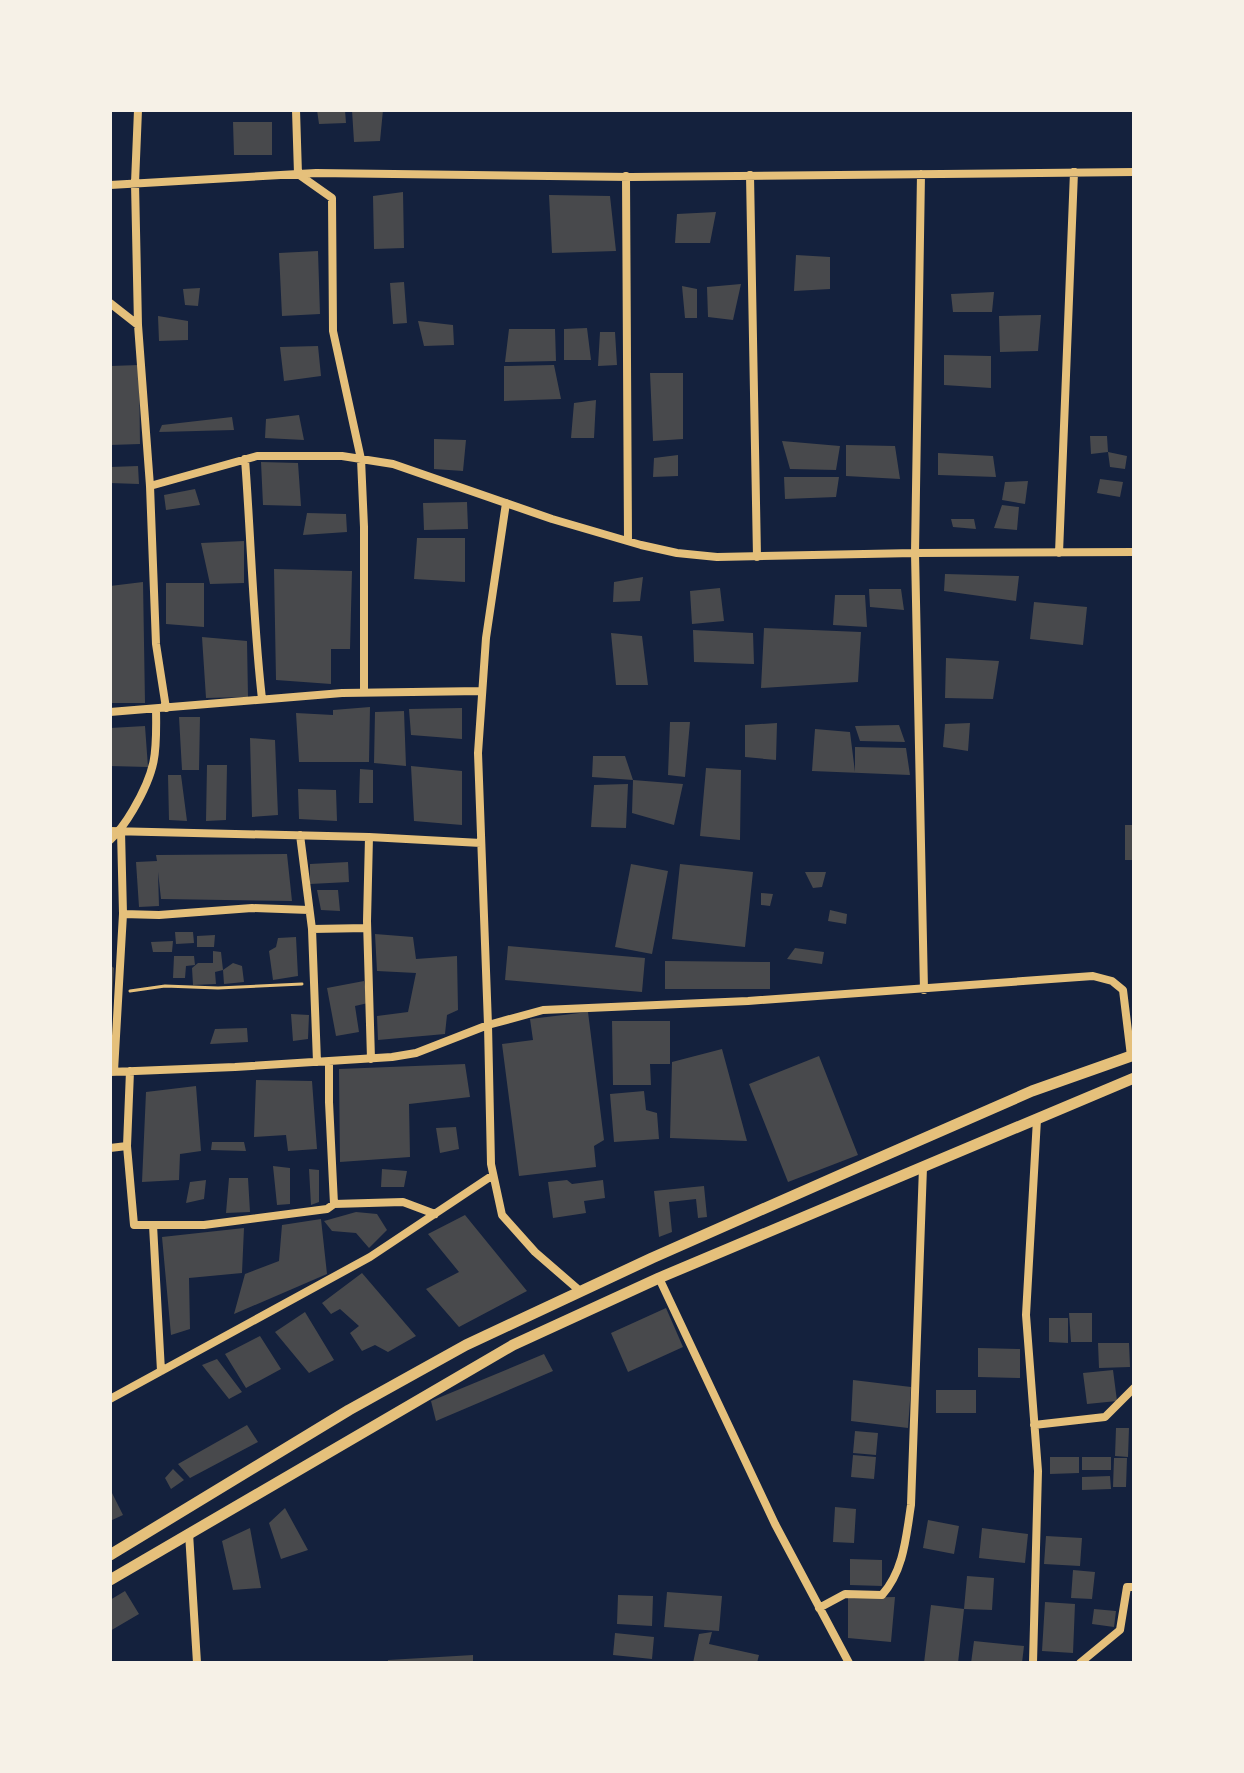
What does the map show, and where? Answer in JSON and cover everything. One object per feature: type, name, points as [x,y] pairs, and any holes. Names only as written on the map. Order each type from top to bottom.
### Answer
[{"type":"main road","points":[[110,1555],[349,1410],[466,1345],[580,1291],[1032,1091],[1132,1055]]},
{"type":"main road","points":[[110,1580],[513,1345],[659,1278],[1134,1078]]},
{"type":"street","points":[[110,840],[121,831],[150,782],[161,708],[138,325],[135,183],[138,110]]},
{"type":"street","points":[[296,110],[298,174]]},
{"type":"street","points":[[1059,553],[1074,172]]},
{"type":"street","points":[[110,185],[298,174],[626,176],[1134,172]]},
{"type":"street","points":[[298,174],[332,198],[333,331],[361,459],[364,692]]},
{"type":"street","points":[[921,174],[915,553],[924,990]]},
{"type":"street","points":[[750,175],[757,557]]},
{"type":"street","points":[[626,176],[628,541]]},
{"type":"street","points":[[110,303],[138,325]]},
{"type":"street","points":[[150,486],[257,456],[328,456],[393,464],[506,503],[677,553],[757,557],[1134,552]]},
{"type":"street","points":[[245,459],[253,555],[255,642],[262,699]]},
{"type":"street","points":[[506,503],[486,638],[478,753],[491,1164],[502,1215],[535,1252],[580,1291]]},
{"type":"street","points":[[110,712],[364,692],[482,691]]},
{"type":"street","points":[[110,831],[481,843]]},
{"type":"street","points":[[121,831],[123,914],[112,1072],[329,1062],[416,1053],[488,1025],[543,1010],[748,1001],[1093,976],[1112,981],[1123,990],[1132,1055]]},
{"type":"street","points":[[300,835],[312,929],[317,1062]]},
{"type":"street","points":[[369,837],[367,928],[371,1059]]},
{"type":"street","points":[[123,914],[159,915],[252,908],[309,910]]},
{"type":"street","points":[[312,929],[367,928]]},
{"type":"street","points":[[329,1062],[334,1204]]},
{"type":"street","points":[[130,1071],[127,1146],[134,1225],[204,1225],[327,1209],[334,1204],[403,1202],[435,1214]]},
{"type":"street","points":[[1033,1663],[1038,1471],[1026,1315],[1037,1119]]},
{"type":"street","points":[[110,1148],[127,1146]]},
{"type":"street","points":[[819,1608],[845,1594],[882,1595],[903,1559],[911,1505],[923,1167]]},
{"type":"street","points":[[110,1399],[370,1257],[493,1175]]},
{"type":"street","points":[[153,1225],[161,1371]]},
{"type":"street","points":[[659,1278],[775,1524],[849,1663]]},
{"type":"street","points":[[1034,1425],[1105,1417],[1134,1388]]},
{"type":"street","points":[[189,1533],[197,1663]]},
{"type":"street","points":[[1080,1663],[1120,1630],[1127,1587],[1134,1587]]},
{"type":"path","points":[[119,992],[165,986],[314,985]]},
{"type":"building","points":[[317,110],[345,110],[346,123],[319,124]]},
{"type":"building","points":[[352,110],[383,110],[380,141],[354,142]]},
{"type":"building","points":[[233,122],[272,122],[272,155],[234,155]]},
{"type":"building","points":[[403,192],[404,248],[374,249],[373,196]]},
{"type":"building","points":[[549,195],[610,196],[616,251],[552,253]]},
{"type":"building","points":[[716,212],[710,243],[675,243],[677,214]]},
{"type":"building","points":[[318,251],[320,314],[282,316],[279,253]]},
{"type":"building","points":[[796,255],[830,257],[830,289],[794,291]]},
{"type":"building","points":[[404,282],[407,323],[393,324],[390,283]]},
{"type":"building","points":[[741,284],[733,320],[708,317],[707,287]]},
{"type":"building","points":[[682,286],[697,289],[697,318],[685,318]]},
{"type":"building","points":[[200,288],[198,306],[185,305],[183,289]]},
{"type":"building","points":[[994,292],[992,312],[953,312],[951,294]]},
{"type":"building","points":[[1041,315],[1038,351],[1000,352],[999,316]]},
{"type":"building","points":[[158,316],[188,321],[188,340],[159,341]]},
{"type":"building","points":[[418,321],[453,325],[454,345],[424,346]]},
{"type":"building","points":[[587,328],[591,360],[564,360],[564,329]]},
{"type":"building","points":[[509,329],[555,329],[556,361],[505,362]]},
{"type":"building","points":[[600,332],[615,332],[617,365],[598,366]]},
{"type":"building","points":[[318,346],[321,376],[284,381],[280,347]]},
{"type":"building","points":[[944,355],[991,356],[991,388],[944,385]]},
{"type":"building","points":[[139,365],[140,444],[110,445],[110,366]]},
{"type":"building","points":[[554,365],[561,399],[504,401],[504,366]]},
{"type":"building","points":[[650,373],[683,373],[683,439],[653,441]]},
{"type":"building","points":[[596,400],[594,438],[571,438],[574,403]]},
{"type":"building","points":[[299,415],[304,440],[265,438],[266,419]]},
{"type":"building","points":[[232,417],[234,430],[159,432],[162,425]]},
{"type":"building","points":[[1090,436],[1107,436],[1108,452],[1091,454]]},
{"type":"building","points":[[434,439],[466,440],[463,471],[434,469]]},
{"type":"building","points":[[782,441],[840,446],[836,470],[790,469]]},
{"type":"building","points":[[846,445],[895,446],[900,479],[846,476]]},
{"type":"building","points":[[1108,452],[1127,456],[1125,469],[1110,467]]},
{"type":"building","points":[[938,453],[993,456],[996,477],[938,475]]},
{"type":"building","points":[[678,455],[678,476],[653,477],[654,458]]},
{"type":"building","points":[[261,462],[298,463],[301,506],[263,505]]},
{"type":"building","points":[[138,466],[139,484],[110,483],[110,467]]},
{"type":"building","points":[[784,477],[839,477],[836,497],[785,499]]},
{"type":"building","points":[[1100,479],[1123,482],[1120,497],[1097,493]]},
{"type":"building","points":[[1028,481],[1025,504],[1002,500],[1005,482]]},
{"type":"building","points":[[195,489],[200,505],[166,510],[164,495]]},
{"type":"building","points":[[467,502],[468,529],[424,530],[423,503]]},
{"type":"building","points":[[1002,505],[1019,507],[1017,530],[994,528]]},
{"type":"building","points":[[307,513],[346,514],[347,532],[303,535]]},
{"type":"building","points":[[951,519],[974,519],[976,529],[953,527]]},
{"type":"building","points":[[417,538],[465,538],[465,582],[414,579]]},
{"type":"building","points":[[244,541],[244,583],[210,584],[201,543]]},
{"type":"building","points":[[274,569],[352,571],[350,649],[331,649],[331,684],[276,680]]},
{"type":"building","points":[[945,574],[1019,576],[1016,601],[944,591]]},
{"type":"building","points":[[643,577],[640,601],[613,602],[614,582]]},
{"type":"building","points":[[143,582],[145,703],[110,703],[110,586]]},
{"type":"building","points":[[166,583],[204,583],[204,627],[166,624]]},
{"type":"building","points":[[720,588],[724,621],[692,624],[690,591]]},
{"type":"building","points":[[869,589],[901,589],[904,610],[870,607]]},
{"type":"building","points":[[835,595],[865,595],[867,627],[833,625]]},
{"type":"building","points":[[1034,602],[1087,607],[1083,645],[1030,639]]},
{"type":"building","points":[[764,628],[861,632],[858,682],[761,688]]},
{"type":"building","points":[[693,630],[753,633],[754,664],[694,662]]},
{"type":"building","points":[[611,633],[642,636],[648,685],[616,685]]},
{"type":"building","points":[[202,637],[247,641],[248,697],[206,698]]},
{"type":"building","points":[[946,658],[999,661],[993,699],[945,698]]},
{"type":"building","points":[[370,707],[369,762],[299,762],[296,713],[333,715],[333,710]]},
{"type":"building","points":[[462,708],[462,739],[411,735],[409,709]]},
{"type":"building","points":[[404,711],[406,766],[374,763],[375,712]]},
{"type":"building","points":[[179,717],[200,717],[199,770],[182,770]]},
{"type":"building","points":[[670,722],[690,722],[685,777],[668,775]]},
{"type":"building","points":[[777,723],[776,760],[745,757],[745,725]]},
{"type":"building","points":[[970,723],[968,751],[943,747],[945,724]]},
{"type":"building","points":[[899,725],[905,742],[860,741],[855,726]]},
{"type":"building","points":[[145,726],[148,767],[110,766],[110,728]]},
{"type":"building","points":[[815,729],[850,732],[855,772],[855,747],[906,748],[910,775],[812,771]]},
{"type":"building","points":[[250,738],[275,740],[278,815],[252,817]]},
{"type":"building","points":[[593,756],[625,756],[633,780],[592,777]]},
{"type":"building","points":[[207,765],[227,765],[226,820],[206,821]]},
{"type":"building","points":[[411,766],[462,771],[462,825],[414,821]]},
{"type":"building","points":[[706,768],[741,770],[740,840],[700,836]]},
{"type":"building","points":[[360,769],[373,770],[373,803],[359,803]]},
{"type":"building","points":[[168,775],[181,775],[187,821],[169,820]]},
{"type":"building","points":[[633,780],[683,784],[674,825],[632,813]]},
{"type":"building","points":[[628,784],[626,828],[591,827],[594,785]]},
{"type":"building","points":[[298,789],[336,790],[337,821],[299,819]]},
{"type":"building","points":[[1125,825],[1134,825],[1134,860],[1125,860]]},
{"type":"building","points":[[287,854],[292,901],[161,899],[158,872],[159,906],[139,907],[136,862],[157,861],[156,855]]},
{"type":"building","points":[[348,862],[349,882],[310,884],[310,864]]},
{"type":"building","points":[[631,864],[668,871],[652,954],[615,947]]},
{"type":"building","points":[[680,864],[753,872],[745,947],[672,939]]},
{"type":"building","points":[[805,872],[826,872],[822,887],[813,888]]},
{"type":"building","points":[[317,890],[338,890],[340,911],[321,910]]},
{"type":"building","points":[[761,893],[773,894],[770,906],[761,905]]},
{"type":"building","points":[[830,910],[847,914],[846,924],[828,921]]},
{"type":"building","points":[[175,932],[193,932],[194,943],[176,944]]},
{"type":"building","points":[[375,934],[413,937],[416,959],[457,956],[458,1010],[447,1015],[445,1034],[378,1040],[377,1016],[408,1012],[416,973],[377,971]]},
{"type":"building","points":[[215,935],[214,947],[197,947],[197,936]]},
{"type":"building","points":[[296,937],[298,976],[273,980],[269,951],[276,947],[278,938]]},
{"type":"building","points":[[173,941],[172,952],[153,952],[151,942]]},
{"type":"building","points":[[508,946],[645,958],[642,992],[505,980]]},
{"type":"building","points":[[795,948],[824,952],[822,964],[787,959]]},
{"type":"building","points":[[213,951],[221,952],[223,970],[215,972],[216,984],[193,985],[192,968],[198,963],[213,963]]},
{"type":"building","points":[[174,956],[194,956],[195,965],[186,966],[185,978],[173,978]]},
{"type":"building","points":[[665,961],[770,962],[770,989],[665,989]]},
{"type":"building","points":[[233,963],[242,966],[244,982],[224,984],[223,970]]},
{"type":"building","points":[[110,965],[114,968],[112,997],[110,997]]},
{"type":"building","points":[[364,981],[368,1003],[355,1006],[359,1032],[336,1036],[327,988]]},
{"type":"building","points":[[588,1012],[604,1140],[594,1146],[596,1167],[519,1176],[502,1044],[533,1040],[530,1019]]},
{"type":"building","points":[[291,1014],[309,1015],[308,1039],[293,1041]]},
{"type":"building","points":[[612,1021],[670,1021],[670,1064],[650,1064],[651,1085],[613,1085]]},
{"type":"building","points":[[247,1028],[248,1042],[210,1044],[215,1029]]},
{"type":"building","points":[[722,1049],[747,1141],[670,1138],[672,1062]]},
{"type":"building","points":[[819,1056],[858,1155],[788,1182],[749,1084]]},
{"type":"building","points":[[465,1064],[470,1097],[409,1104],[410,1157],[340,1162],[339,1069]]},
{"type":"building","points":[[256,1080],[312,1081],[317,1149],[288,1151],[286,1135],[254,1137]]},
{"type":"building","points":[[196,1086],[201,1151],[180,1154],[179,1180],[142,1182],[146,1092]]},
{"type":"building","points":[[644,1091],[646,1110],[657,1113],[659,1139],[614,1142],[610,1094]]},
{"type":"building","points":[[456,1127],[459,1149],[440,1153],[436,1128]]},
{"type":"building","points":[[212,1142],[244,1142],[246,1151],[211,1150]]},
{"type":"building","points":[[273,1166],[290,1168],[290,1204],[277,1205]]},
{"type":"building","points":[[309,1169],[319,1170],[319,1202],[311,1205]]},
{"type":"building","points":[[382,1169],[407,1171],[404,1187],[381,1187]]},
{"type":"building","points":[[229,1178],[248,1178],[250,1212],[226,1213]]},
{"type":"building","points":[[206,1180],[204,1199],[186,1203],[190,1182]]},
{"type":"building","points":[[567,1180],[572,1184],[603,1180],[605,1198],[584,1201],[586,1213],[553,1218],[548,1182]]},
{"type":"building","points":[[704,1186],[707,1217],[698,1218],[696,1199],[669,1202],[672,1232],[659,1237],[654,1191]]},
{"type":"building","points":[[356,1212],[377,1214],[387,1230],[369,1248],[356,1233],[332,1231],[324,1221]]},
{"type":"building","points":[[465,1215],[527,1291],[459,1327],[426,1289],[459,1272],[428,1234]]},
{"type":"building","points":[[321,1219],[327,1274],[234,1314],[245,1274],[279,1261],[282,1225]]},
{"type":"building","points":[[244,1228],[242,1273],[189,1278],[190,1329],[171,1335],[162,1237]]},
{"type":"building","points":[[362,1273],[416,1336],[388,1352],[375,1345],[362,1351],[350,1333],[359,1326],[340,1309],[331,1314],[322,1303]]},
{"type":"building","points":[[666,1308],[683,1347],[628,1372],[611,1333]]},
{"type":"building","points":[[305,1312],[334,1360],[309,1373],[275,1332]]},
{"type":"building","points":[[1069,1313],[1092,1313],[1092,1342],[1071,1342]]},
{"type":"building","points":[[1049,1318],[1068,1318],[1068,1343],[1049,1342]]},
{"type":"building","points":[[260,1336],[281,1369],[246,1388],[225,1354]]},
{"type":"building","points":[[1098,1343],[1129,1343],[1130,1367],[1099,1368]]},
{"type":"building","points":[[978,1348],[1020,1349],[1020,1378],[978,1377]]},
{"type":"building","points":[[544,1354],[553,1371],[436,1421],[431,1401]]},
{"type":"building","points":[[217,1359],[242,1392],[229,1399],[202,1365]]},
{"type":"building","points":[[1113,1370],[1117,1401],[1087,1404],[1083,1373]]},
{"type":"building","points":[[853,1380],[911,1387],[908,1428],[851,1421]]},
{"type":"building","points":[[936,1390],[976,1390],[976,1413],[936,1413]]},
{"type":"building","points":[[247,1425],[258,1442],[190,1478],[178,1464]]},
{"type":"building","points":[[1116,1428],[1129,1428],[1128,1457],[1115,1456]]},
{"type":"building","points":[[855,1431],[878,1433],[876,1455],[853,1453]]},
{"type":"building","points":[[853,1455],[876,1457],[874,1479],[851,1477]]},
{"type":"building","points":[[1050,1457],[1079,1457],[1079,1473],[1050,1474]]},
{"type":"building","points":[[1082,1457],[1111,1457],[1111,1470],[1082,1470]]},
{"type":"building","points":[[1114,1458],[1127,1458],[1126,1487],[1113,1487]]},
{"type":"building","points":[[173,1469],[184,1480],[171,1489],[165,1478]]},
{"type":"building","points":[[1110,1476],[1111,1489],[1082,1490],[1082,1477]]},
{"type":"building","points":[[110,1489],[123,1515],[110,1521]]},
{"type":"building","points":[[835,1507],[856,1509],[854,1543],[833,1542]]},
{"type":"building","points":[[285,1508],[308,1550],[281,1559],[269,1523]]},
{"type":"building","points":[[928,1520],[959,1526],[954,1554],[923,1548]]},
{"type":"building","points":[[250,1528],[261,1588],[233,1590],[222,1541]]},
{"type":"building","points":[[982,1528],[1028,1534],[1025,1563],[979,1558]]},
{"type":"building","points":[[1046,1536],[1082,1538],[1080,1566],[1044,1564]]},
{"type":"building","points":[[850,1559],[882,1560],[882,1586],[850,1585]]},
{"type":"building","points":[[1073,1570],[1095,1572],[1092,1599],[1071,1598]]},
{"type":"building","points":[[967,1576],[994,1578],[992,1610],[964,1609]]},
{"type":"building","points":[[125,1591],[139,1614],[110,1631],[110,1600]]},
{"type":"building","points":[[667,1592],[722,1596],[719,1631],[664,1627]]},
{"type":"building","points":[[618,1595],[653,1596],[652,1626],[617,1624]]},
{"type":"building","points":[[895,1597],[891,1642],[848,1638],[848,1598]]},
{"type":"building","points":[[1045,1602],[1075,1604],[1073,1653],[1042,1651]]},
{"type":"building","points":[[931,1605],[964,1609],[958,1663],[924,1663]]},
{"type":"building","points":[[1094,1609],[1116,1611],[1114,1627],[1092,1624]]},
{"type":"building","points":[[712,1632],[709,1644],[759,1655],[757,1663],[693,1663],[699,1634]]},
{"type":"building","points":[[615,1633],[654,1637],[652,1659],[613,1655]]},
{"type":"building","points":[[974,1641],[1024,1646],[1022,1663],[971,1663]]},
{"type":"building","points":[[473,1655],[473,1663],[388,1663],[388,1660]]}]
